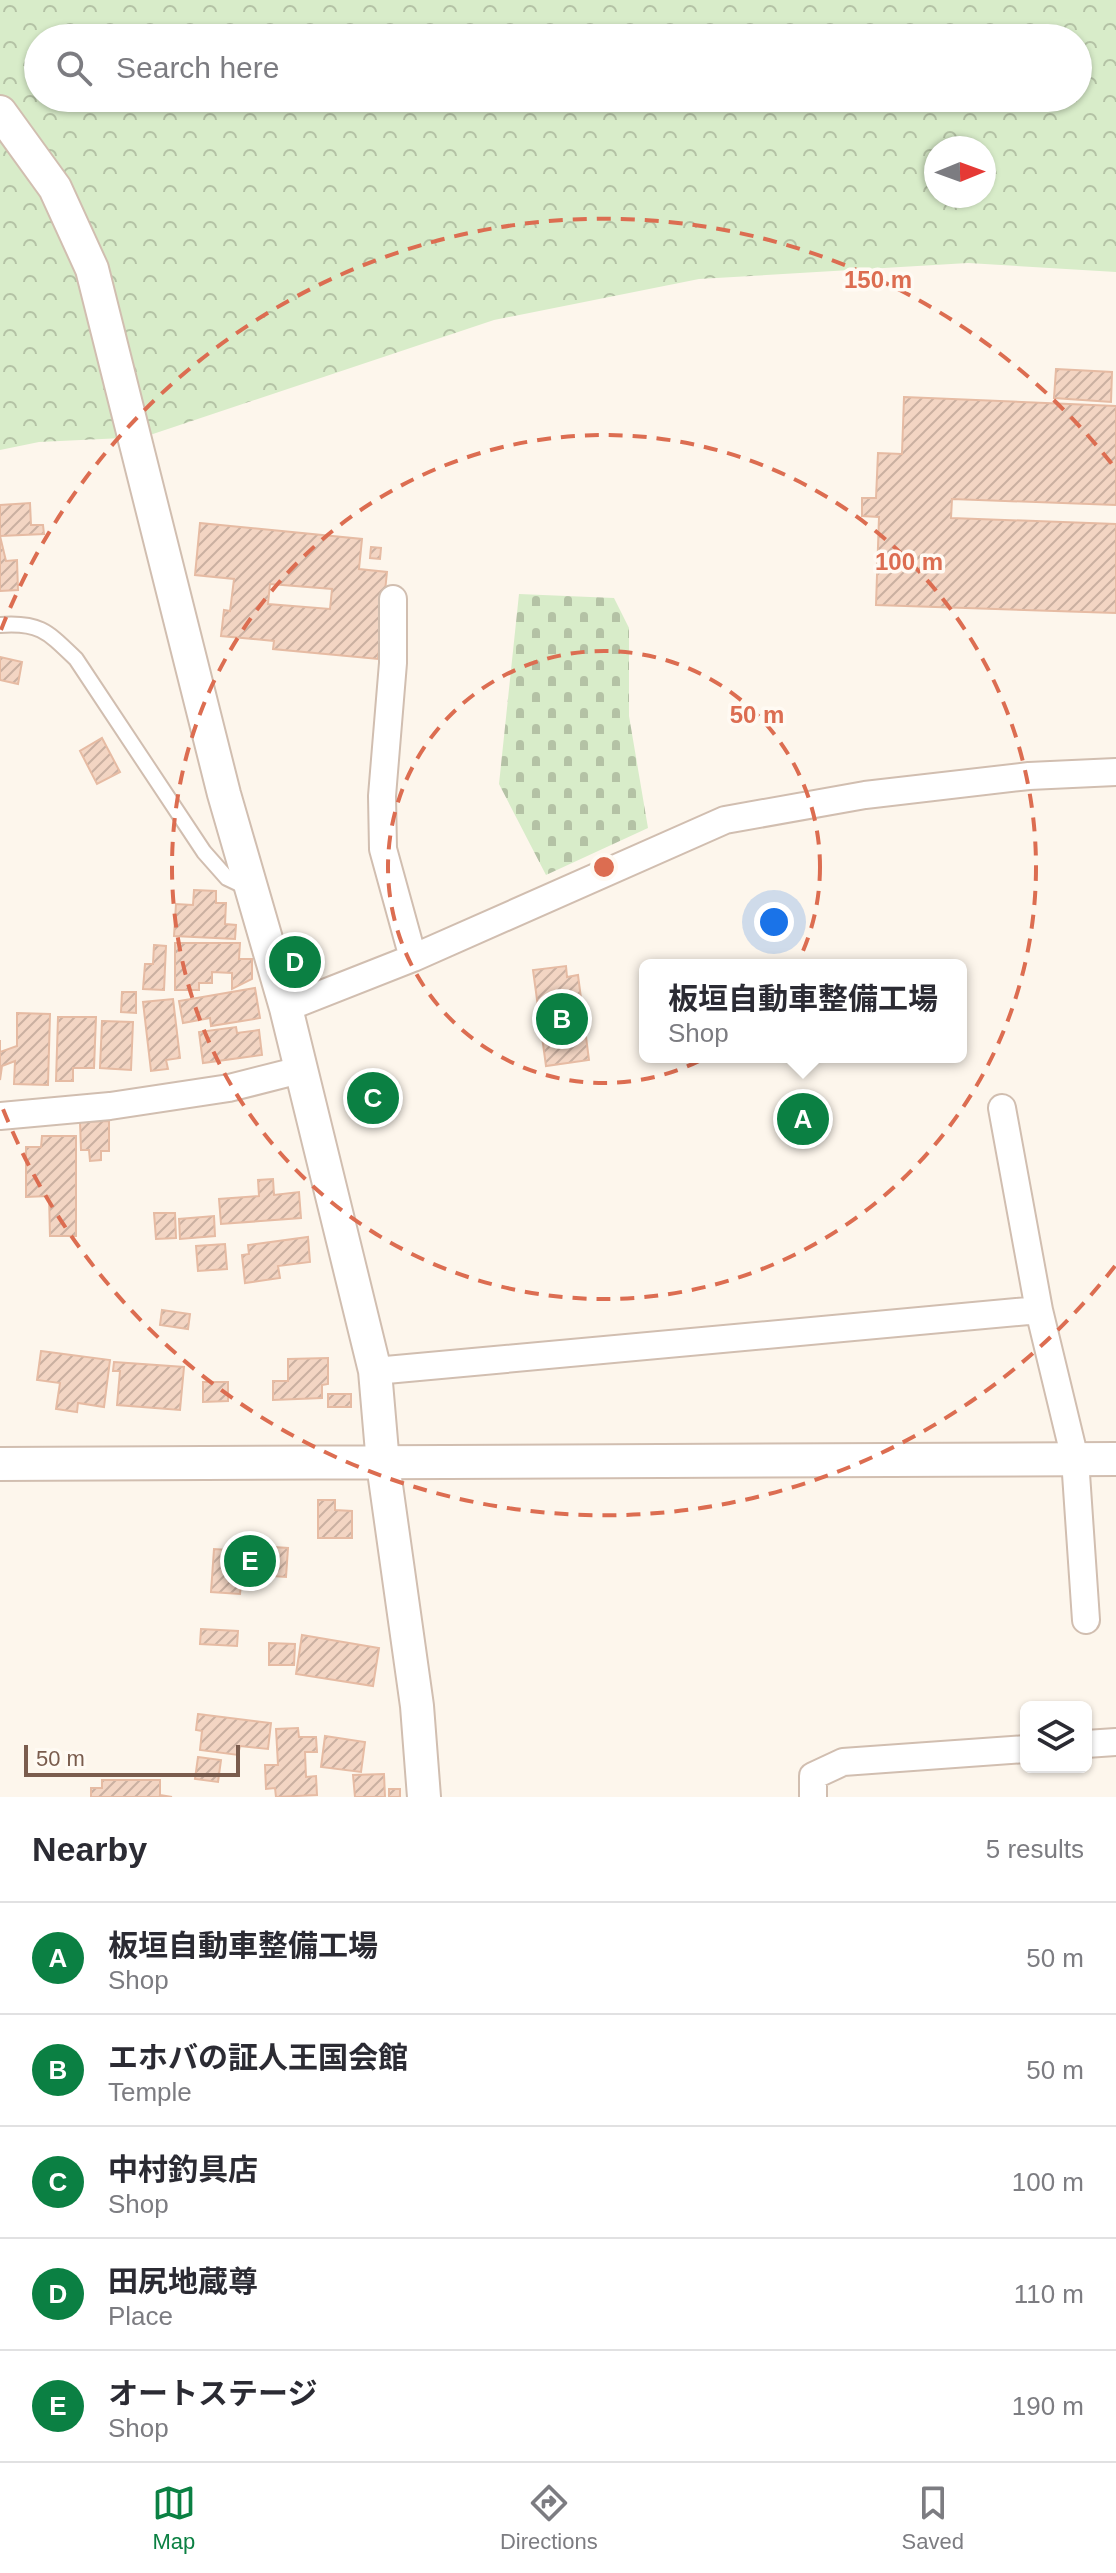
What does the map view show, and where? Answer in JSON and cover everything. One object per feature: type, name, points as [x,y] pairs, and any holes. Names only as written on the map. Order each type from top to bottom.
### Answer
[{"type":"street","points":[[0,112],[55,188],[92,269],[224,794],[286,1008],[375,1371],[383,1464],[417,1706],[424,1797]]},
{"type":"street","points":[[393,599],[393,663],[382,796],[383,849],[413,958]]},
{"type":"street","points":[[286,1008],[413,958],[725,820],[865,795],[1029,776],[1116,772]]},
{"type":"street","points":[[0,1116],[110,1106],[229,1088],[300,1070]]},
{"type":"street","points":[[1002,1108],[1039,1310],[1075,1459],[1086,1620]]},
{"type":"street","points":[[375,1371],[1039,1310]]},
{"type":"street","points":[[0,1464],[1116,1459]]},
{"type":"street","points":[[1092,1744],[1116,1742]]},
{"type":"street","points":[[813,1797],[813,1776],[843,1762],[1020,1749]]},
{"type":"lane","points":[[0,625],[28,623],[50,634],[76,659],[204,852],[227,878],[252,890]]},
{"type":"green space","points":[[0,0],[1116,0],[1116,272],[968,263],[699,279],[494,320],[144,437],[39,442],[0,450]]},
{"type":"green space","points":[[519,594],[614,598],[629,628],[629,716],[648,828],[546,875],[499,784]]},
{"type":"building","points":[[1056,369],[1112,372],[1111,402],[1054,398]]},
{"type":"building","points":[[904,397],[1116,406],[1116,505],[952,499],[951,518],[1116,524],[1116,613],[876,605],[879,517],[862,516],[862,498],[876,498],[878,453],[902,454]]},
{"type":"building","points":[[30,503],[31,525],[43,525],[44,534],[0,536],[0,505]]},
{"type":"building","points":[[200,523],[362,539],[359,569],[387,572],[378,659],[273,649],[274,641],[221,636],[224,610],[230,611],[234,579],[195,575]],"holes":[[[270,584],[332,589],[330,609],[268,604]]]},
{"type":"building","points":[[0,536],[6,561],[17,560],[18,590],[0,591]]},
{"type":"building","points":[[371,547],[381,548],[380,559],[370,558]]},
{"type":"building","points":[[0,657],[22,662],[18,684],[0,680]]},
{"type":"building","points":[[102,738],[120,772],[97,784],[80,751]]},
{"type":"building","points":[[194,890],[216,891],[216,903],[226,903],[225,924],[236,925],[235,939],[174,936],[176,904],[193,905]]},
{"type":"building","points":[[175,943],[240,943],[239,959],[252,959],[252,979],[232,989],[232,973],[212,972],[212,983],[199,983],[199,990],[175,990]]},
{"type":"building","points":[[154,945],[166,946],[164,990],[143,989],[145,964],[153,964]]},
{"type":"building","points":[[297,948],[306,972],[292,977],[283,953]]},
{"type":"building","points":[[566,966],[567,977],[578,975],[589,1060],[546,1066],[533,970]]},
{"type":"building","points":[[255,988],[260,1018],[211,1026],[210,1018],[183,1023],[179,1001]]},
{"type":"building","points":[[122,992],[136,992],[136,1013],[121,1012]]},
{"type":"building","points":[[173,999],[180,1058],[166,1060],[168,1069],[151,1071],[143,1002]]},
{"type":"building","points":[[17,1013],[50,1014],[48,1085],[14,1084],[15,1061],[2,1066],[0,1080],[0,1052],[17,1046]]},
{"type":"building","points":[[58,1017],[96,1017],[94,1068],[73,1068],[73,1081],[56,1081]]},
{"type":"building","points":[[102,1021],[133,1022],[131,1070],[100,1068]]},
{"type":"building","points":[[236,1027],[237,1033],[259,1030],[262,1055],[203,1063],[199,1032]]},
{"type":"building","points":[[109,1121],[109,1151],[101,1151],[101,1160],[90,1161],[89,1150],[81,1150],[80,1122]]},
{"type":"building","points":[[42,1136],[76,1136],[76,1236],[50,1236],[49,1196],[26,1197],[26,1147],[41,1147]]},
{"type":"building","points":[[273,1179],[274,1195],[299,1192],[301,1218],[221,1224],[219,1199],[259,1196],[258,1180]]},
{"type":"building","points":[[154,1213],[175,1213],[176,1238],[156,1239]]},
{"type":"building","points":[[214,1216],[215,1236],[180,1239],[179,1219]]},
{"type":"building","points":[[308,1237],[310,1262],[278,1266],[280,1278],[245,1283],[242,1255],[249,1254],[248,1245]]},
{"type":"building","points":[[225,1244],[227,1269],[198,1271],[196,1246]]},
{"type":"building","points":[[162,1310],[190,1314],[188,1329],[160,1325]]},
{"type":"building","points":[[41,1351],[110,1360],[104,1407],[78,1403],[77,1412],[56,1409],[60,1383],[37,1380]]},
{"type":"building","points":[[328,1358],[328,1384],[322,1385],[322,1398],[273,1400],[273,1381],[288,1381],[288,1359]]},
{"type":"building","points":[[114,1362],[184,1367],[180,1410],[117,1405],[120,1371],[113,1371]]},
{"type":"building","points":[[203,1382],[228,1382],[228,1401],[203,1402]]},
{"type":"building","points":[[328,1394],[351,1394],[351,1407],[328,1407]]},
{"type":"building","points":[[318,1500],[335,1500],[335,1510],[352,1511],[352,1538],[318,1538]]},
{"type":"building","points":[[229,1544],[288,1548],[286,1577],[242,1574],[240,1594],[211,1592],[214,1549],[229,1550]]},
{"type":"building","points":[[201,1629],[238,1631],[237,1646],[200,1644]]},
{"type":"building","points":[[302,1635],[379,1648],[373,1686],[296,1674]]},
{"type":"building","points":[[269,1643],[295,1644],[294,1665],[269,1665]]},
{"type":"building","points":[[198,1714],[271,1723],[268,1749],[240,1746],[238,1755],[200,1750],[202,1731],[196,1730]]},
{"type":"building","points":[[298,1728],[299,1737],[316,1737],[317,1752],[305,1752],[306,1777],[316,1776],[317,1795],[276,1797],[275,1788],[266,1789],[265,1765],[278,1765],[276,1729]]},
{"type":"building","points":[[325,1736],[365,1742],[361,1772],[321,1767]]},
{"type":"building","points":[[198,1757],[221,1760],[218,1782],[195,1779]]},
{"type":"building","points":[[384,1774],[385,1797],[355,1797],[353,1775]]},
{"type":"building","points":[[102,1780],[160,1780],[160,1795],[172,1797],[91,1797],[91,1788],[102,1788]]},
{"type":"building","points":[[389,1789],[400,1789],[400,1797],[389,1797]]},
{"type":"place","name":"田尻地蔵尊","points":[[295,962]]},
{"type":"place","name":"エホバの証人王国会館","points":[[562,1019]]},
{"type":"place","name":"中村釣具店","points":[[373,1098]]},
{"type":"place","name":"板垣自動車整備工場","points":[[803,1119]]},
{"type":"place","name":"オートステージ","points":[[250,1561]]}]
